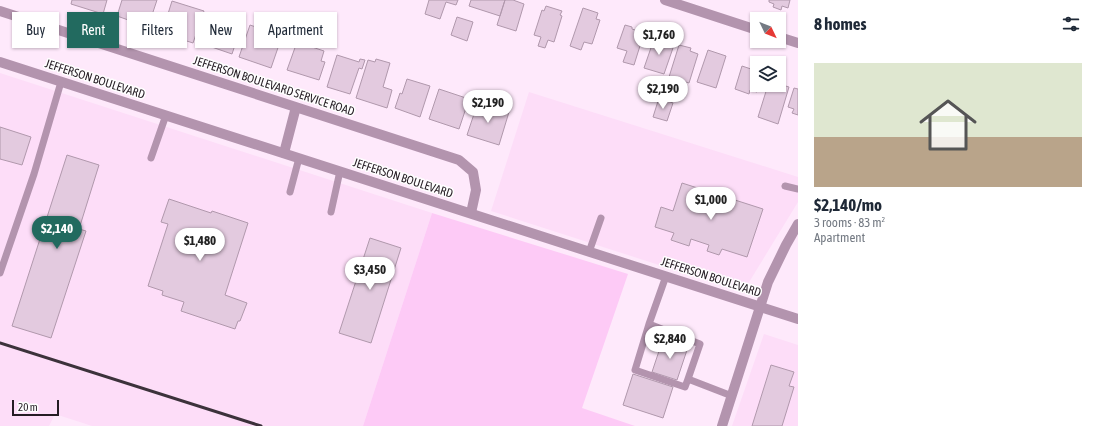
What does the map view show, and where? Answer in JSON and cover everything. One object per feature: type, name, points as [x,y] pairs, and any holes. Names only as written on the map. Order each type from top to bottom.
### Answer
[{"type":"street","points":[[665,0],[750,28]]},
{"type":"street","name":"JEFFERSON BOULEVARD SERVICE ROAD","points":[[0,11],[459,160],[473,172],[476,190],[471,213]]},
{"type":"street","points":[[786,39],[798,43]]},
{"type":"street","name":"JEFFERSON BOULEVARD","points":[[0,62],[798,319]]},
{"type":"street","points":[[284,153],[296,107]]},
{"type":"street","points":[[722,426],[768,282],[798,224]]},
{"type":"lane","points":[[0,273],[34,174],[61,82]]},
{"type":"lane","points":[[150,158],[166,115]]},
{"type":"lane","points":[[290,192],[299,158]]},
{"type":"lane","points":[[331,212],[340,171]]},
{"type":"lane","points":[[785,186],[798,188]]},
{"type":"lane","points":[[589,252],[601,218]]},
{"type":"lane","points":[[649,324],[700,344],[685,387],[635,370],[649,324],[666,276]]},
{"type":"lane","points":[[688,378],[732,396]]},
{"type":"shaded area","points":[[0,73],[432,213],[363,426],[92,426],[55,414],[49,426],[0,426]]},
{"type":"shaded area","points":[[529,92],[798,177],[798,202],[743,292],[491,211]]},
{"type":"shaded area","points":[[432,213],[628,274],[582,408],[635,426],[363,426]]},
{"type":"shaded area","points":[[764,334],[798,345],[798,426],[732,426]]},
{"type":"building","points":[[72,0],[107,0],[104,12],[97,12],[71,4]]},
{"type":"building","points":[[122,0],[157,0],[153,12],[127,12],[127,20],[119,17],[118,12]]},
{"type":"building","points":[[429,0],[458,0],[456,5],[446,2],[440,19],[425,14]]},
{"type":"building","points":[[471,0],[505,0],[500,16],[469,6]]},
{"type":"building","points":[[505,0],[513,0],[524,4],[516,31],[497,25]]},
{"type":"building","points":[[769,0],[790,0],[788,8],[782,6],[781,10],[773,7],[774,4],[769,2]]},
{"type":"building","points":[[172,1],[204,11],[195,12],[195,37],[193,43],[187,41],[187,12],[169,12]]},
{"type":"building","points":[[546,6],[562,11],[560,15],[562,16],[554,42],[548,40],[545,48],[538,46],[541,37],[534,35],[542,10],[544,11]]},
{"type":"building","points":[[583,8],[598,13],[596,19],[600,20],[592,44],[584,42],[581,50],[570,46]]},
{"type":"building","points":[[457,17],[473,22],[467,41],[451,35]]},
{"type":"building","points":[[250,25],[254,26],[254,48],[278,48],[271,68],[239,57],[242,48],[246,48],[246,37]]},
{"type":"building","points":[[625,25],[644,33],[634,65],[623,62],[627,51],[617,48]]},
{"type":"building","points":[[654,39],[674,45],[664,74],[644,68]]},
{"type":"building","points":[[679,45],[691,48],[690,51],[698,54],[689,83],[669,77]]},
{"type":"building","points":[[215,48],[234,48],[232,54]]},
{"type":"building","points":[[295,48],[315,48],[324,51],[321,61],[325,62],[319,80],[287,70]]},
{"type":"building","points":[[708,50],[726,56],[716,88],[697,82]]},
{"type":"building","points":[[337,55],[359,62],[360,59],[365,60],[362,69],[359,68],[350,94],[327,87]]},
{"type":"building","points":[[376,59],[390,63],[383,87],[392,90],[387,108],[356,98],[368,60],[375,62]]},
{"type":"building","points":[[742,66],[750,69],[749,94],[735,89]]},
{"type":"building","points":[[407,79],[430,86],[420,117],[395,108]]},
{"type":"building","points":[[786,86],[789,87],[778,124],[758,117],[766,92],[786,92]]},
{"type":"building","points":[[794,88],[798,89],[798,115],[792,113],[794,109],[788,107]]},
{"type":"building","points":[[439,89],[469,99],[459,129],[429,119]]},
{"type":"building","points":[[659,98],[673,103],[667,121],[653,117]]},
{"type":"building","points":[[478,102],[509,112],[499,145],[467,135]]},
{"type":"building","points":[[0,127],[31,137],[22,165],[0,159]]},
{"type":"building","points":[[67,155],[99,165],[79,229],[86,231],[51,338],[12,326]]},
{"type":"building","points":[[682,183],[763,209],[747,257],[722,249],[719,255],[707,251],[709,245],[691,239],[689,246],[671,240],[674,233],[655,227],[661,207],[673,211]]},
{"type":"building","points":[[169,199],[248,223],[225,295],[247,303],[235,329],[181,311],[184,302],[162,295],[163,291],[148,286],[168,224],[161,222]]},
{"type":"building","points":[[370,238],[401,248],[371,343],[339,333]]},
{"type":"building","points":[[663,339],[688,347],[677,380],[652,372]]},
{"type":"building","points":[[771,365],[794,372],[789,386],[794,387],[782,426],[752,426]]},
{"type":"building","points":[[633,374],[673,387],[663,418],[623,405]]},
{"type":"railway","points":[[0,343],[261,426]]}]
